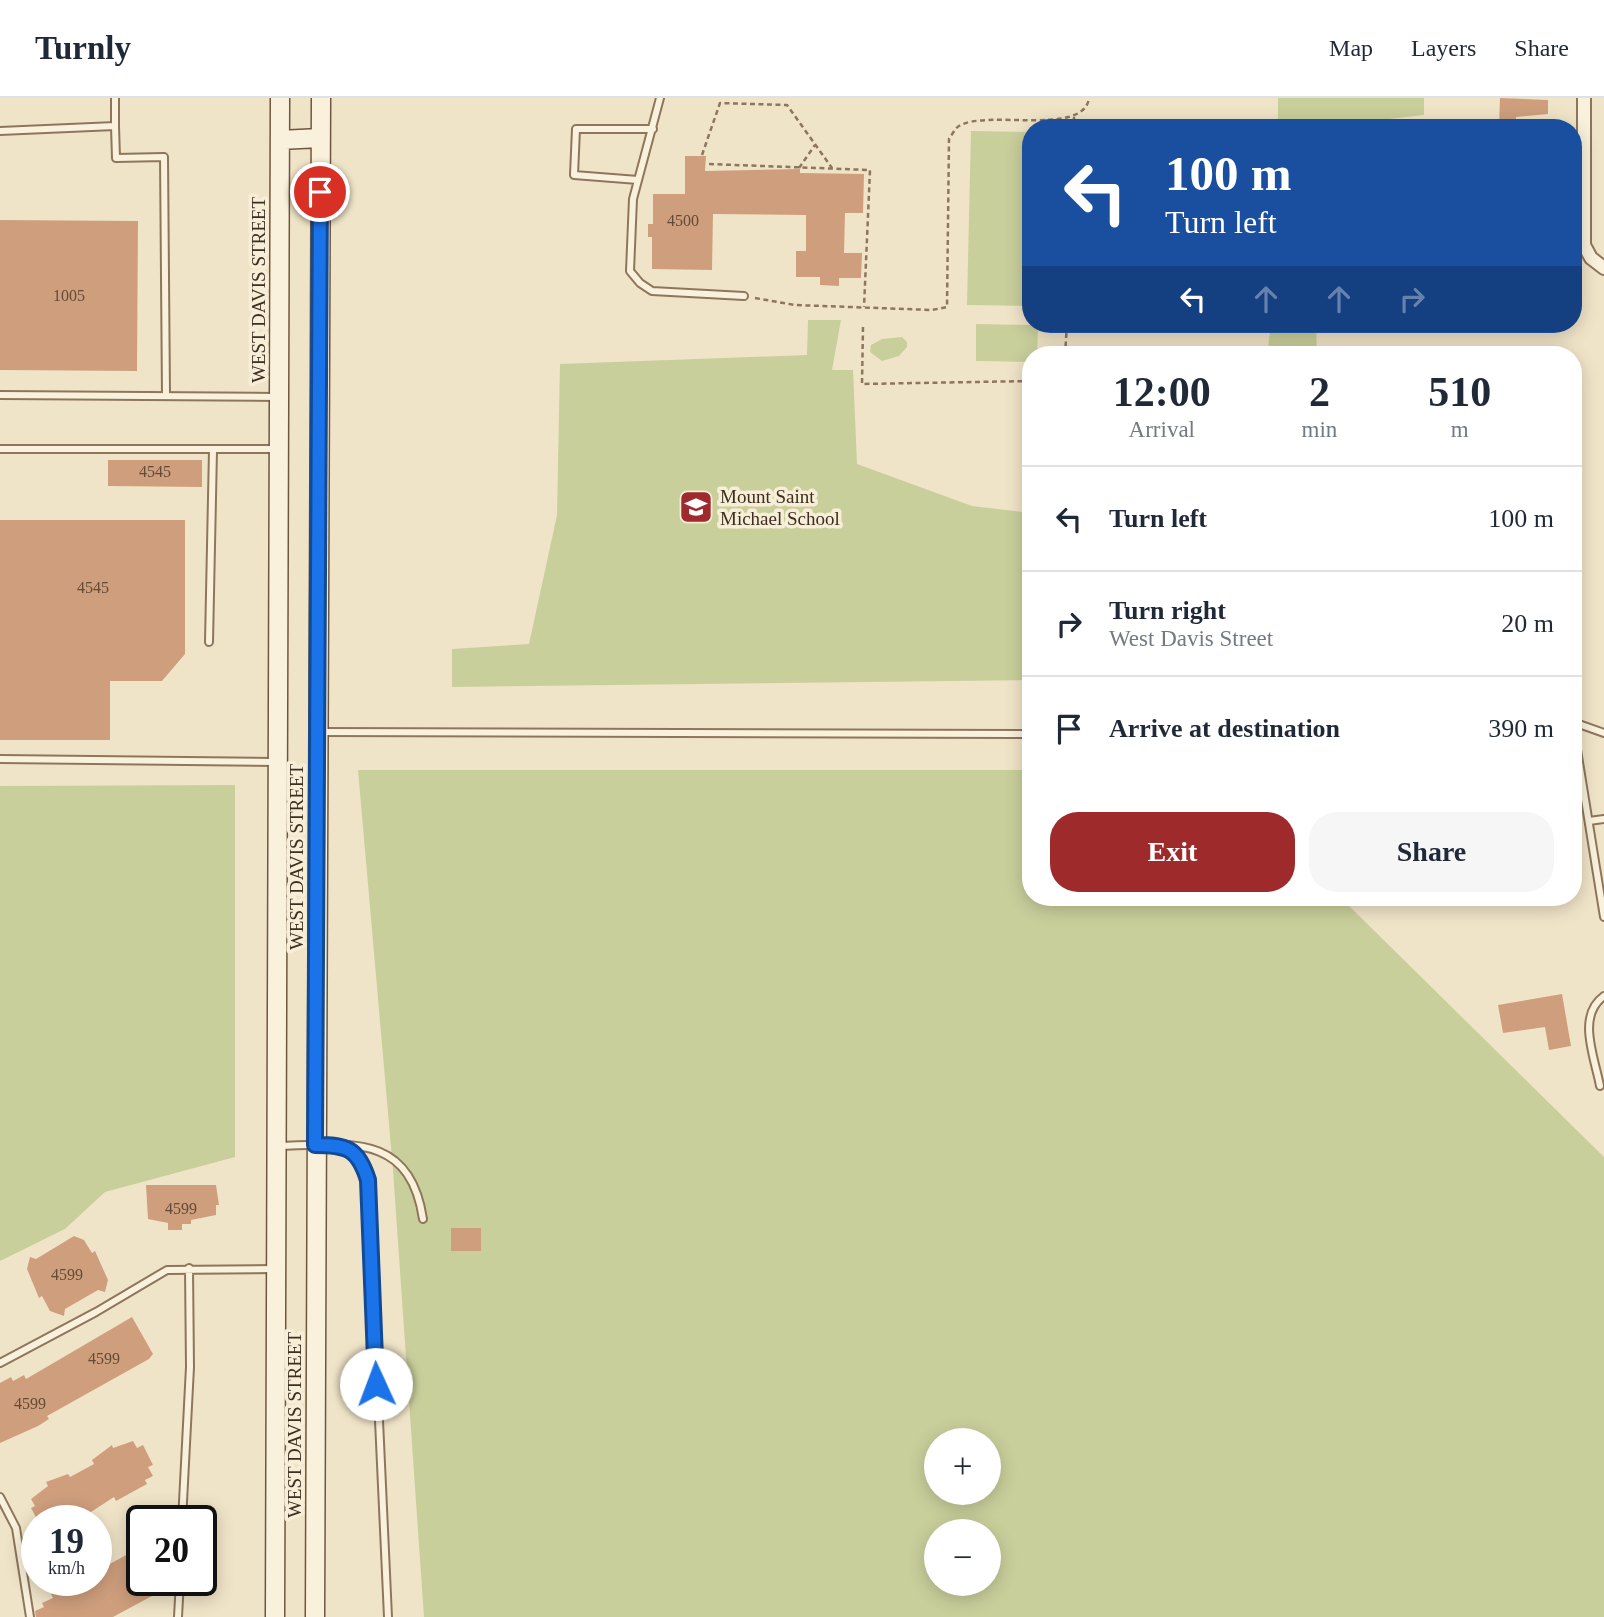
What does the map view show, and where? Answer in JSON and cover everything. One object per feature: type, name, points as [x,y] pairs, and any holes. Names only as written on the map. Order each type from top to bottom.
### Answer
[{"type":"main road","name":"WEST DAVIS STREET","points":[[275,1617],[280,98]]},
{"type":"main road","name":"WEST DAVIS STREET","points":[[315,1617],[321,98]]},
{"type":"main road","points":[[280,140],[320,138]]},
{"type":"street","points":[[1584,98],[1584,245],[1591,258],[1604,268]]},
{"type":"lane","points":[[115,98],[116,158],[164,157],[166,396]]},
{"type":"lane","points":[[660,98],[633,199],[630,271],[640,284],[652,291],[744,296]]},
{"type":"lane","points":[[0,131],[115,126]]},
{"type":"lane","points":[[638,180],[575,175],[576,129],[653,129]]},
{"type":"lane","points":[[0,395],[279,397]]},
{"type":"lane","points":[[0,449],[279,449]]},
{"type":"lane","points":[[209,642],[214,450]]},
{"type":"lane","points":[[1582,727],[1603,734]]},
{"type":"lane","points":[[318,732],[1022,734]]},
{"type":"lane","points":[[0,759],[278,762]]},
{"type":"lane","points":[[1582,779],[1604,917]]},
{"type":"lane","points":[[1589,821],[1604,818]]},
{"type":"lane","points":[[1600,1086],[1588,1020],[1592,1005],[1604,996]]},
{"type":"lane","points":[[342,1145],[363,1163],[368,1180],[388,1617]]},
{"type":"lane","points":[[276,1146],[342,1145],[378,1149],[403,1168],[419,1192],[422,1219]]},
{"type":"lane","points":[[184,1505],[190,1367],[188,1268]]},
{"type":"lane","points":[[0,1363],[96,1312],[167,1270],[276,1269]]},
{"type":"lane","points":[[0,1497],[16,1528],[30,1617]]},
{"type":"lane","points":[[178,1617],[179,1596]]},
{"type":"path","points":[[1039,119],[1074,116],[1081,112],[1089,98]]},
{"type":"path","points":[[702,155],[720,103],[787,105],[832,169]]},
{"type":"path","points":[[744,296],[795,305],[932,310],[947,307],[949,139],[958,126],[985,117],[1022,120]]},
{"type":"path","points":[[799,168],[816,145]]},
{"type":"path","points":[[709,164],[870,170],[864,307]]},
{"type":"path","points":[[863,327],[862,384],[1022,381]]},
{"type":"green space","points":[[1278,98],[1424,98],[1424,115],[1389,119],[1278,119]]},
{"type":"green space","points":[[971,131],[1022,132],[1022,306],[967,305]]},
{"type":"green space","points":[[808,320],[841,320],[832,370],[853,370],[857,464],[972,506],[1022,512],[1022,680],[452,687],[452,649],[529,644],[557,515],[560,364],[807,355]]},
{"type":"green space","points":[[976,324],[1022,325],[1022,333],[1038,333],[1037,346],[1022,346],[1022,362],[976,361]]},
{"type":"green space","points":[[1270,333],[1316,333],[1317,346],[1268,346]]},
{"type":"green space","points":[[902,337],[907,342],[907,347],[899,356],[882,361],[870,352],[871,345],[882,339]]},
{"type":"green space","points":[[358,770],[1022,770],[1022,906],[1349,906],[1604,1157],[1604,1617],[424,1617],[393,1170]]},
{"type":"green space","points":[[235,785],[235,1157],[105,1192],[65,1229],[0,1261],[0,786]]},
{"type":"building","points":[[1500,98],[1548,100],[1548,114],[1499,119]]},
{"type":"building","points":[[685,156],[706,156],[705,171],[800,169],[800,173],[864,174],[863,213],[845,213],[844,253],[862,253],[861,278],[839,278],[839,286],[820,285],[820,277],[796,277],[796,251],[806,251],[806,215],[713,214],[712,270],[652,269],[652,237],[648,237],[648,224],[653,224],[653,194],[685,194]]},
{"type":"building","points":[[0,220],[138,221],[137,371],[0,370]]},
{"type":"building","points":[[108,460],[202,460],[202,487],[108,486]]},
{"type":"building","points":[[0,520],[185,520],[185,654],[162,681],[110,681],[110,740],[0,740]]},
{"type":"building","points":[[1562,994],[1571,1046],[1549,1050],[1545,1027],[1503,1033],[1498,1005]]},
{"type":"building","points":[[146,1185],[216,1185],[219,1205],[216,1205],[216,1215],[191,1220],[191,1224],[182,1224],[182,1230],[168,1230],[168,1223],[148,1219]]},
{"type":"building","points":[[451,1228],[481,1228],[481,1251],[451,1251]]},
{"type":"building","points":[[74,1236],[84,1240],[92,1253],[95,1251],[108,1280],[105,1292],[98,1290],[65,1309],[64,1316],[50,1311],[42,1296],[39,1298],[27,1269],[30,1257],[36,1259]]},
{"type":"building","points":[[132,1317],[153,1354],[149,1359],[47,1416],[49,1419],[38,1426],[0,1443],[0,1383],[11,1377],[13,1381],[24,1375],[26,1379]]},
{"type":"building","points":[[133,1441],[137,1448],[143,1445],[153,1465],[148,1467],[153,1476],[145,1480],[147,1484],[116,1501],[114,1497],[102,1505],[34,1505],[31,1499],[48,1486],[46,1482],[68,1474],[70,1477],[94,1464],[92,1460],[112,1445],[113,1448]]},
{"type":"building","points":[[126,1555],[126,1596],[152,1596],[113,1617],[36,1617],[35,1611],[44,1607],[42,1603],[53,1598],[52,1596],[112,1596],[112,1563]]},
{"type":"place","name":"Mount Saint Michael School","points":[[696,507]]},
{"type":"route","points":[[320,192],[315,1145],[342,1145],[353,1152],[363,1163],[368,1180],[376,1384]]}]
